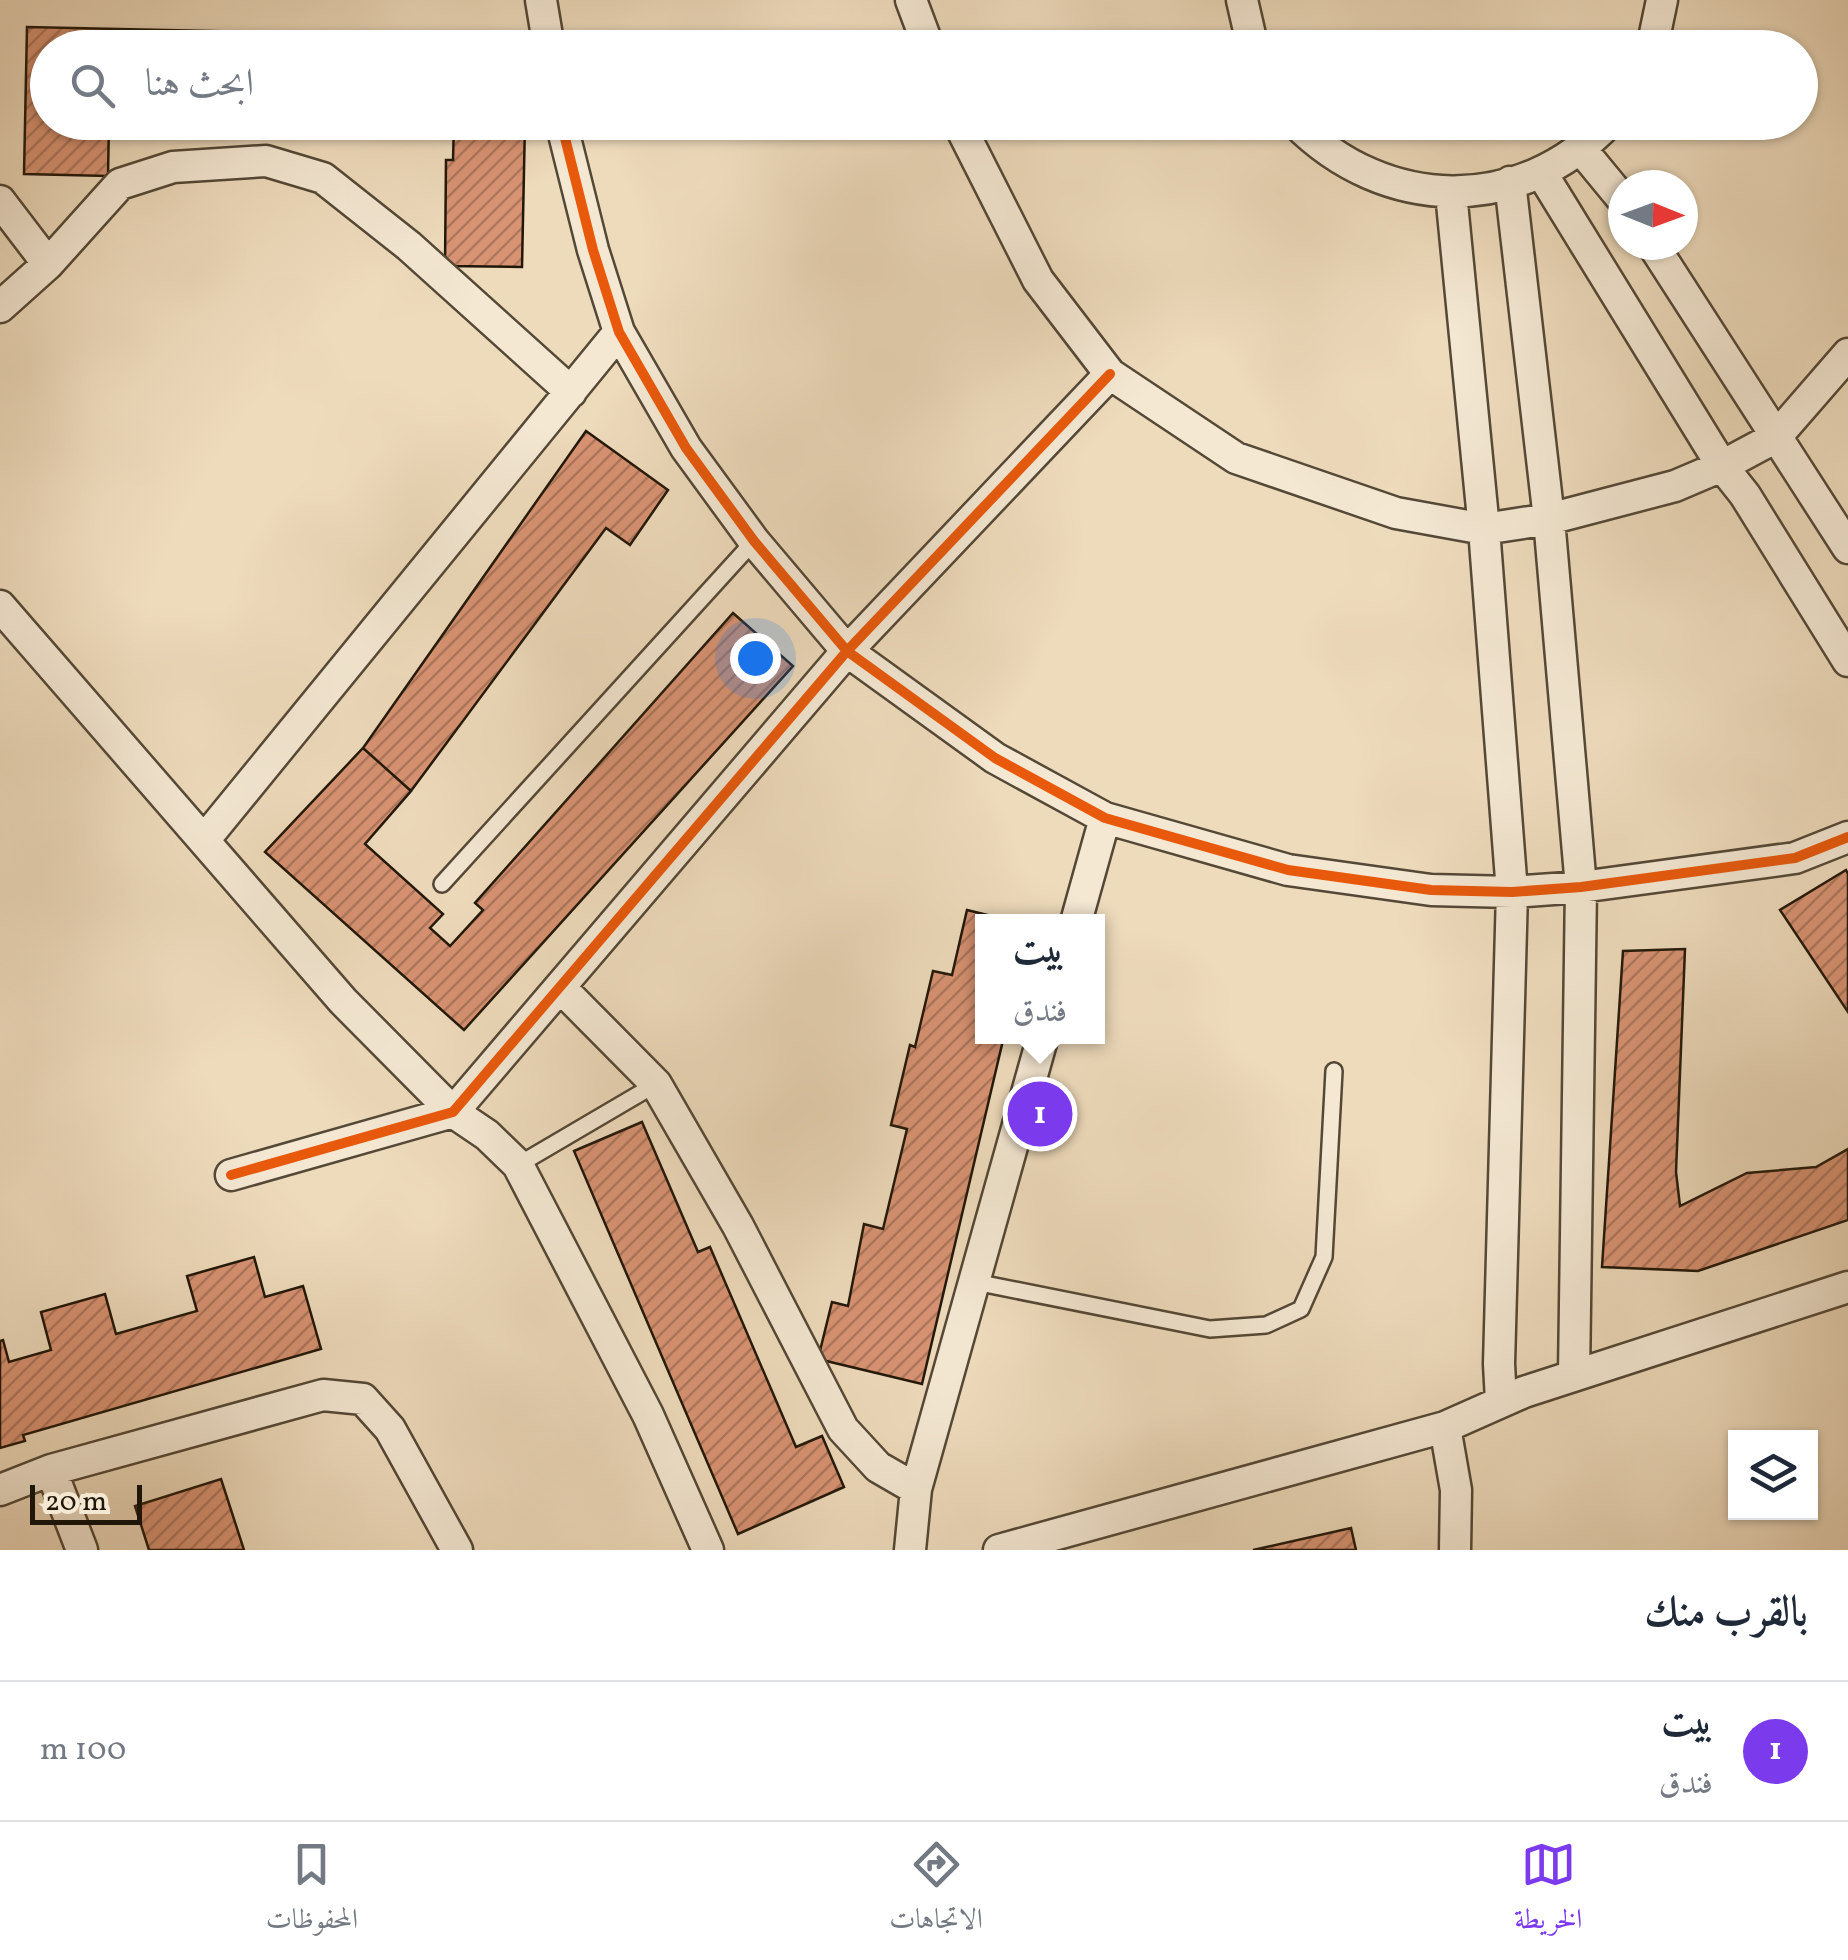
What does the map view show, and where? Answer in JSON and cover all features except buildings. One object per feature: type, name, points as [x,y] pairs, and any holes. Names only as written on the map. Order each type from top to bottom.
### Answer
[{"type":"street","points":[[541,0],[546,30]]},
{"type":"street","points":[[910,0],[922,30]]},
{"type":"street","points":[[1242,0],[1249,30]]},
{"type":"street","points":[[1656,30],[1662,0]]},
{"type":"street","points":[[565,140],[592,250],[619,332],[686,448],[754,541],[847,651],[995,758],[1105,818],[1288,870],[1432,890],[1512,892],[1581,886],[1795,858],[1848,838]]},
{"type":"street","points":[[967,140],[1038,280],[1110,374],[1236,458],[1396,513],[1484,529],[1549,518],[1675,486],[1776,437],[1848,354]]},
{"type":"street","points":[[1314,140],[1350,167],[1383,181],[1416,190],[1451,193],[1486,190],[1541,172],[1590,140]]},
{"type":"street","points":[[1581,149],[1608,182]]},
{"type":"street","points":[[0,307],[48,264],[120,184],[173,167],[266,161],[323,178],[410,246],[571,392]]},
{"type":"street","points":[[1541,172],[1722,466],[1848,660]]},
{"type":"street","points":[[1510,182],[1549,518],[1581,886],[1574,1375]]},
{"type":"street","points":[[1451,193],[1484,529],[1512,892],[1498,1364],[1501,1401]]},
{"type":"street","points":[[0,201],[48,264]]},
{"type":"street","points":[[1663,260],[1848,548]]},
{"type":"street","points":[[205,838],[619,332]]},
{"type":"street","points":[[231,1174],[454,1112],[847,651],[1110,374]]},
{"type":"street","points":[[0,606],[343,1001],[454,1112],[487,1135],[518,1165],[648,1415],[708,1550]]},
{"type":"street","points":[[1078,914],[1105,818]]},
{"type":"street","points":[[560,987],[656,1084],[738,1226],[843,1430],[878,1467],[916,1489]]},
{"type":"street","points":[[910,1550],[916,1489],[1042,1044]]},
{"type":"street","points":[[999,1550],[1445,1427],[1501,1401],[1574,1375],[1848,1288]]},
{"type":"street","points":[[0,1490],[51,1470],[323,1395],[363,1398],[390,1429],[457,1550]]},
{"type":"street","points":[[1445,1427],[1456,1490],[1455,1550]]},
{"type":"street","points":[[51,1470],[82,1550]]},
{"type":"lane","points":[[442,884],[754,541]]},
{"type":"lane","points":[[974,1282],[1210,1329],[1266,1325],[1301,1308],[1324,1257],[1334,1071]]},
{"type":"lane","points":[[518,1165],[656,1084]]},
{"type":"cycle path","points":[[566,140],[593,250],[619,332],[686,448],[754,541],[847,651],[995,758],[1105,818],[1288,870],[1431,890],[1512,892],[1581,887],[1795,858],[1848,837]]},
{"type":"cycle path","points":[[231,1175],[453,1112],[847,651],[1110,374]]},
{"type":"place","name":"بيت","points":[[1040,1114]]}]
